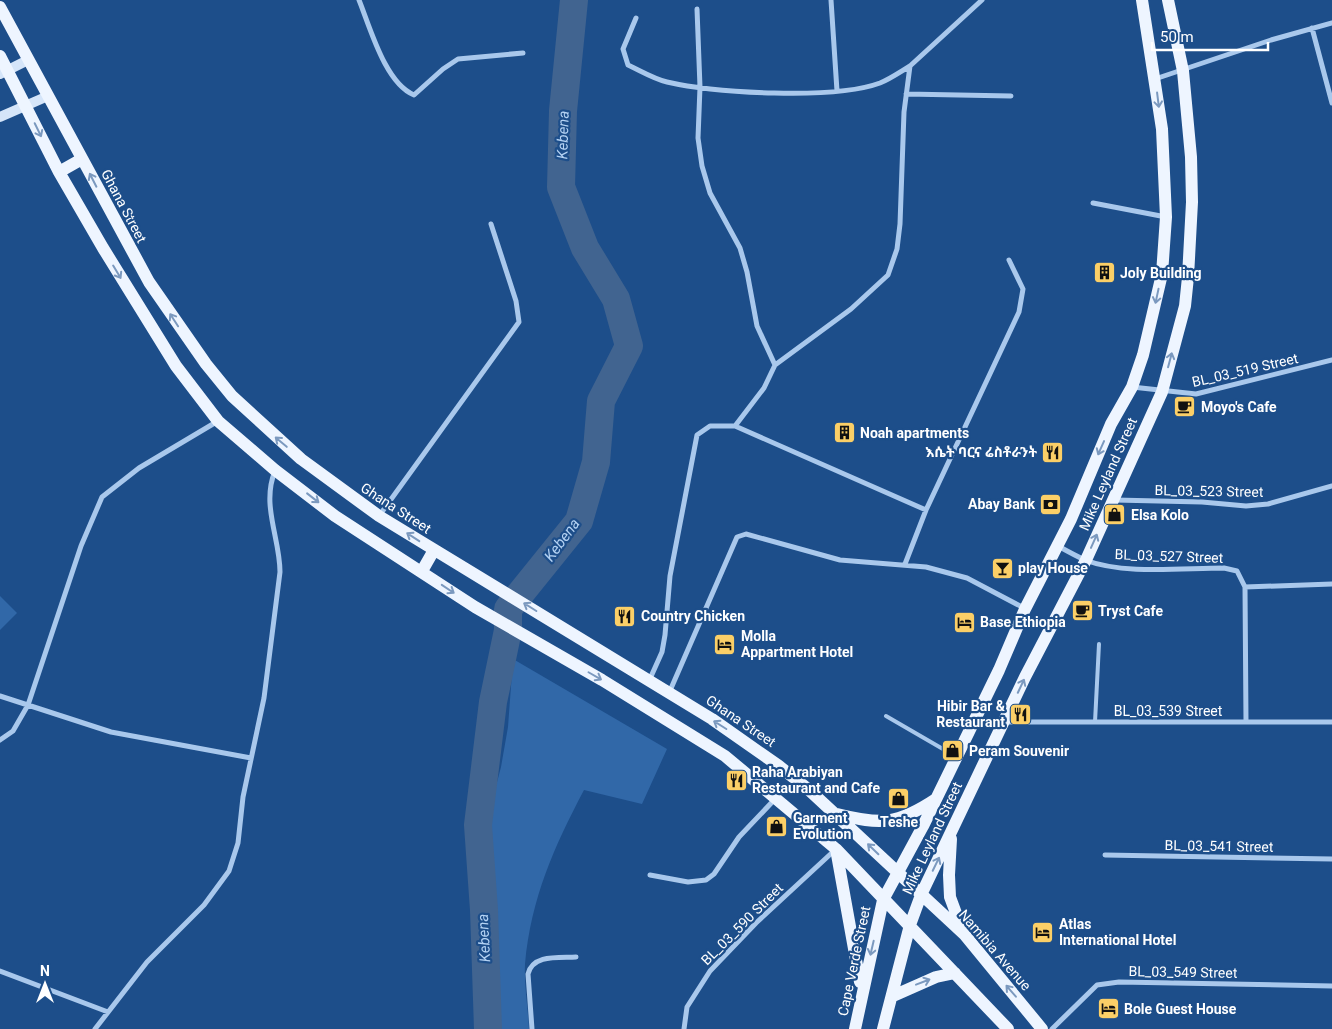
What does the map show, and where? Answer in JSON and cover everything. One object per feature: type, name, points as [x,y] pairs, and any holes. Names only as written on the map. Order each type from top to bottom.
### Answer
[{"type":"main road","name":"Mike Leyland Street","points":[[883,900],[957,758],[999,670],[1025,608],[1071,519],[1112,424],[1132,387],[1143,355],[1162,274],[1166,217],[1162,129],[1156,79],[1142,0]]},
{"type":"main road","name":"Mike Leyland Street","points":[[910,925],[921,894],[1061,605],[1086,560],[1162,392],[1185,306],[1188,277],[1191,157],[1183,71],[1168,0]]},
{"type":"main road","name":"Ghana Street","points":[[0,8],[149,282],[206,364],[232,396],[274,436],[330,481],[380,516],[747,741],[808,789],[921,894]]},
{"type":"main road","points":[[0,56],[4,72],[26,105],[59,172],[176,366],[218,421],[275,470],[335,516],[475,608],[552,651],[725,756],[836,849],[1008,1029]]},
{"type":"main road","points":[[4,72],[28,60]]},
{"type":"main road","points":[[0,117],[48,96]]},
{"type":"main road","points":[[59,172],[82,159]]},
{"type":"main road","points":[[422,572],[434,550]]},
{"type":"main road","points":[[835,814],[862,820],[900,819],[936,799]]},
{"type":"main road","points":[[952,830],[949,875],[950,897],[964,934]]},
{"type":"main road","points":[[836,849],[858,962],[861,992]]},
{"type":"main road","name":"Namibia Avenue","points":[[921,894],[964,934],[1042,1029]]},
{"type":"main road","name":"Cape Verde Street","points":[[855,1029],[861,992],[883,900]]},
{"type":"main road","points":[[883,1029],[910,925]]},
{"type":"main road","points":[[893,996],[936,977],[955,973]]},
{"type":"street","points":[[359,0],[388,70],[407,93],[414,96],[443,69],[458,59],[523,53]]},
{"type":"street","points":[[830,0],[837,91]]},
{"type":"street","points":[[636,18],[623,49],[628,65],[665,81],[700,88],[789,92],[837,91],[880,83],[910,66],[982,0]]},
{"type":"street","points":[[697,9],[700,88],[698,138],[702,166],[710,193],[740,248],[747,272],[757,326],[775,365]]},
{"type":"street","points":[[1156,79],[1332,23]]},
{"type":"street","points":[[1312,28],[1332,103]]},
{"type":"street","points":[[735,426],[764,388],[775,365],[851,309],[888,275],[898,249],[906,94],[910,66]]},
{"type":"street","points":[[906,94],[1011,96]]},
{"type":"street","points":[[1093,203],[1166,217]]},
{"type":"street","points":[[380,516],[520,322],[516,301],[491,224]]},
{"type":"street","points":[[905,564],[926,510],[1018,312],[1023,288],[1009,260]]},
{"type":"street","name":"BL_03_519 Street","points":[[1132,387],[1162,392],[1196,394],[1332,360]]},
{"type":"street","points":[[0,740],[13,731],[28,704],[81,546],[102,496],[139,468],[218,421]]},
{"type":"street","points":[[649,681],[662,652],[670,576],[697,435],[710,426],[735,426],[926,510]]},
{"type":"street","points":[[95,1029],[147,962],[204,905],[230,871],[238,843],[243,797],[264,698],[280,572],[280,553],[275,540],[269,496],[275,470]]},
{"type":"street","name":"BL_03_523 Street","points":[[1113,500],[1202,502],[1246,506],[1268,504],[1332,486]]},
{"type":"street","points":[[669,693],[713,597],[737,537],[746,534],[840,560],[926,567],[967,578],[1025,608]]},
{"type":"street","points":[[1057,546],[1086,560]]},
{"type":"street","name":"BL_03_527 Street","points":[[1086,560],[1107,566],[1137,568],[1224,568],[1237,571],[1245,587]]},
{"type":"street","points":[[1246,722],[1245,587],[1332,584]]},
{"type":"street","points":[[0,696],[111,732],[251,758]]},
{"type":"street","name":"BL_03_539 Street","points":[[1004,722],[1332,722]]},
{"type":"street","points":[[650,875],[688,882],[706,880],[714,874],[739,837],[776,798]]},
{"type":"street","name":"BL_03_590 Street","points":[[684,1029],[687,1007],[710,971],[756,923],[836,849]]},
{"type":"street","name":"BL_03_541 Street","points":[[1105,855],[1332,859]]},
{"type":"street","points":[[532,1029],[528,974],[530,968],[538,960],[576,957]]},
{"type":"street","points":[[0,971],[108,1012]]},
{"type":"street","name":"BL_03_549 Street","points":[[1052,1029],[1097,985],[1119,982],[1332,986]]},
{"type":"lane","points":[[1095,722],[1099,644]]},
{"type":"lane","points":[[886,716],[957,758]]},
{"type":"shaded area","points":[[0,596],[17,613],[0,630]]},
{"type":"shaded area","points":[[513,659],[667,749],[642,804],[584,790],[573,811],[538,895],[528,940],[525,964],[529,1029],[500,1029],[486,824],[501,767],[508,727]]},
{"type":"waterway","name":"Kebena","points":[[488,1029],[484,910],[478,825],[493,702],[508,630],[508,609],[579,521],[596,462],[601,401],[629,346],[616,299],[585,248],[561,187],[563,111],[574,0]]},
{"type":"place","name":"Joly Building","points":[[1104,273]]},
{"type":"place","name":"Moyo's Cafe","points":[[1185,407]]},
{"type":"place","name":"Noah apartments","points":[[844,433]]},
{"type":"place","name":"እሴት ባርና ሬስቶራንት","points":[[1053,452]]},
{"type":"place","name":"Abay Bank","points":[[1051,504]]},
{"type":"place","name":"Elsa Kolo","points":[[1115,515]]},
{"type":"place","name":"play House","points":[[1002,568]]},
{"type":"place","name":"Tryst Cafe","points":[[1082,611]]},
{"type":"place","name":"Country Chicken","points":[[625,616]]},
{"type":"place","name":"Base Ethiopia","points":[[964,622]]},
{"type":"place","name":"Molla Appartment Hotel","points":[[725,644]]},
{"type":"place","name":"Hibir Bar & Restaurant","points":[[1021,714]]},
{"type":"place","name":"Peram Souvenir","points":[[953,751]]},
{"type":"place","name":"Raha Arabiyan Restaurant and Cafe","points":[[736,780]]},
{"type":"place","name":"Teshe","points":[[899,799]]},
{"type":"place","name":"Garment Evolution","points":[[777,826]]},
{"type":"place","name":"Atlas International Hotel","points":[[1043,932]]},
{"type":"place","name":"Bole Guest House","points":[[1108,1009]]}]
